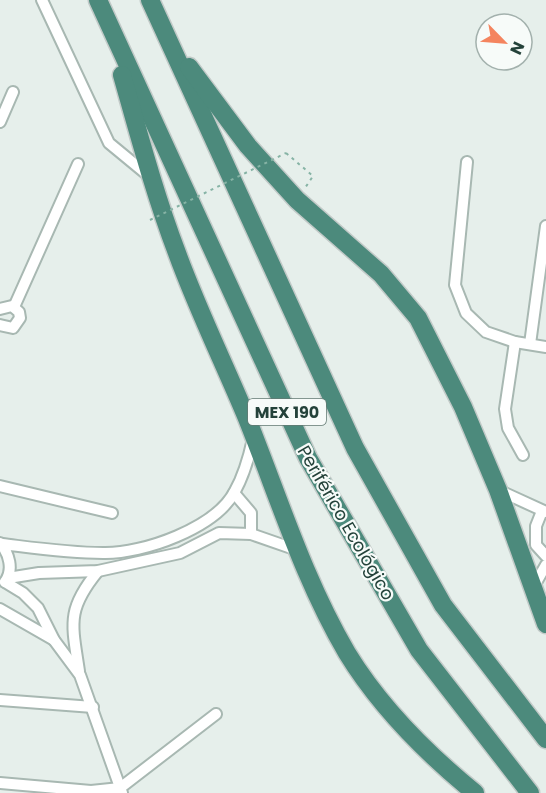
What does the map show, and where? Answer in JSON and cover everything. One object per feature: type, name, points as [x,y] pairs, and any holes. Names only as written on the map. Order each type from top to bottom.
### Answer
[{"type":"highway","name":"Periférico Ecológico","points":[[98,0],[308,458],[419,650],[530,793]]},
{"type":"highway","name":"MEX 190","points":[[150,0],[355,448],[443,605],[546,739]]},
{"type":"highway","points":[[109,24],[150,177],[178,255],[254,436],[297,550],[347,652],[391,714],[443,767],[475,793]]},
{"type":"highway","points":[[167,39],[248,146],[290,192],[381,274],[418,318],[463,407],[498,490],[546,624]]},
{"type":"street","points":[[42,0],[109,143],[150,177]]},
{"type":"street","points":[[0,122],[13,92]]},
{"type":"street","points":[[467,162],[455,285],[466,313],[486,332],[515,342],[546,347]]},
{"type":"street","points":[[14,307],[78,164]]},
{"type":"street","points":[[530,344],[546,226]]},
{"type":"street","points":[[0,309],[7,306],[14,307],[20,314],[19,322],[13,328],[2,327],[0,339]]},
{"type":"street","points":[[515,342],[505,409],[508,428],[523,455]]},
{"type":"street","points":[[1,544],[105,554],[162,542],[208,521],[234,493],[246,467],[254,436]]},
{"type":"street","points":[[0,486],[112,513]]},
{"type":"street","points":[[498,490],[544,512],[536,526],[536,545],[546,556]]},
{"type":"street","points":[[234,493],[251,513],[251,534]]},
{"type":"street","points":[[5,582],[39,573],[98,571],[180,553],[219,533],[251,534],[297,550]]},
{"type":"street","points":[[1,544],[10,560],[5,582]]},
{"type":"street","points":[[532,589],[546,565]]},
{"type":"street","points":[[98,571],[84,588],[74,611],[73,631],[80,675],[121,790]]},
{"type":"street","points":[[5,582],[23,593],[38,608],[54,640],[80,675]]},
{"type":"street","points":[[0,609],[54,640]]},
{"type":"street","points":[[0,700],[93,707]]},
{"type":"street","points":[[0,783],[91,791],[121,790],[216,714]]},
{"type":"path","points":[[150,220],[286,153],[312,176]]}]
